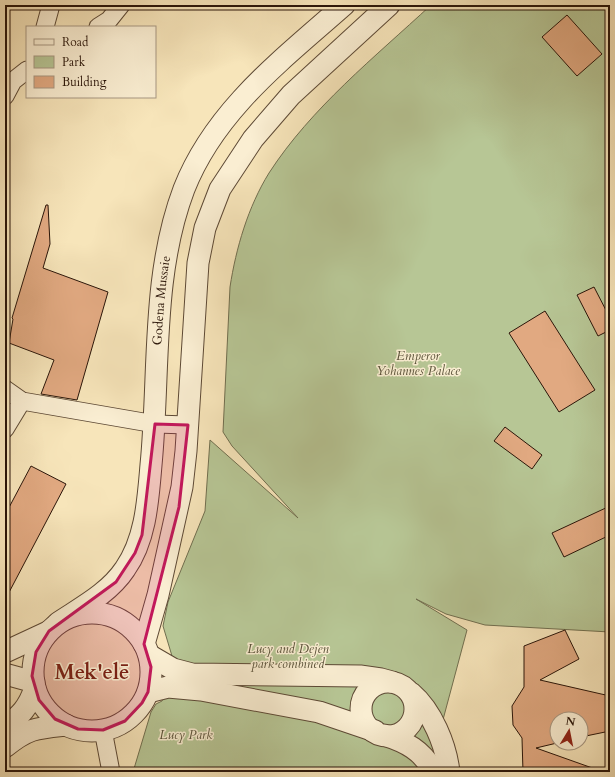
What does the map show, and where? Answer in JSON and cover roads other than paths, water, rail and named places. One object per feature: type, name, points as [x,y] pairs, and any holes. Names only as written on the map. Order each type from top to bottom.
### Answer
[{"type":"street","points":[[45,26],[51,5]]},
{"type":"street","points":[[100,26],[109,20],[122,5]]},
{"type":"street","name":"Godena Mussaie","points":[[53,627],[99,596],[116,582],[135,553],[142,535],[155,424],[161,288],[164,262],[176,212],[194,168],[220,125],[248,90],[344,5]]},
{"type":"street","points":[[34,685],[39,700],[56,719],[66,725],[90,731],[102,730],[120,724],[134,713],[148,692],[151,667],[146,650],[179,507],[185,466],[198,264],[205,228],[220,189],[253,139],[291,95],[389,5]]},
{"type":"street","points":[[5,96],[13,81],[26,71]]},
{"type":"street","points":[[5,389],[22,401],[155,424],[188,425]]},
{"type":"street","points":[[5,429],[22,401]]},
{"type":"street","points":[[5,652],[81,614],[93,613],[106,615],[128,625],[146,650],[173,669],[192,674],[360,676],[381,679],[399,686],[419,700],[436,728],[449,772]]},
{"type":"street","points":[[5,727],[23,712],[30,703],[34,685],[33,664],[36,652],[53,627]]},
{"type":"street","points":[[5,674],[34,685]]},
{"type":"street","points":[[378,684],[399,686],[414,701],[415,711],[412,720],[402,731],[393,735],[379,733],[367,725],[363,716],[362,707],[364,697],[378,684]]},
{"type":"street","points":[[148,692],[168,687],[201,690],[319,712],[405,742],[414,747],[430,764],[434,772]]},
{"type":"street","points":[[5,747],[22,733],[46,727],[66,725]]},
{"type":"street","points":[[102,730],[111,772]]},
{"type":"district","name":"Mek'elē","points":[[92,672]]},
{"type":"park label","name":"Emperor Yohannes Palace","points":[[418,364]]},
{"type":"park label","name":"Lucy and Dejen park combined","points":[[288,656]]},
{"type":"park label","name":"Lucy Park","points":[[186,735]]}]
